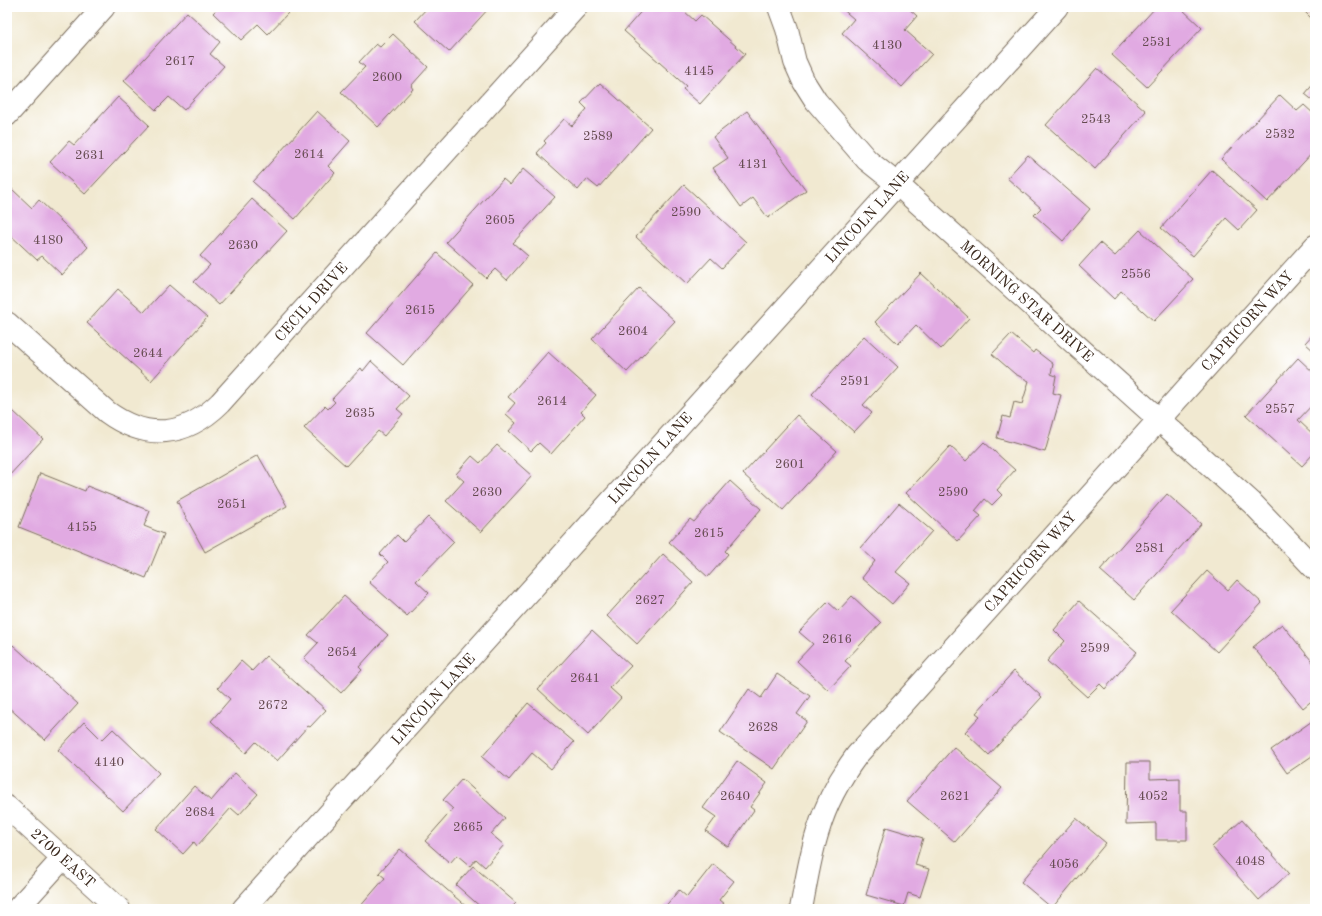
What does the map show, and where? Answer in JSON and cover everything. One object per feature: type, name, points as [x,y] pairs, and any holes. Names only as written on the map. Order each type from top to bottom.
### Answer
[{"type":"street","points":[[7,115],[104,7]]},
{"type":"street","name":"CECIL DRIVE","points":[[7,323],[120,422],[132,427],[159,431],[174,430],[198,421],[210,413],[220,403],[576,7]]},
{"type":"street","name":"MORNING STAR DRIVE","points":[[779,7],[787,29],[795,62],[804,82],[816,101],[867,160],[897,184],[1252,503],[1315,569]]},
{"type":"street","name":"LINCOLN LANE","points":[[243,909],[1057,7]]},
{"type":"street","name":"CAPRICORN WAY","points":[[801,909],[818,830],[834,791],[844,772],[853,760],[870,739],[1315,246]]},
{"type":"street","name":"2700 EAST","points":[[7,807],[119,909]]},
{"type":"street","points":[[17,909],[63,858]]},
{"type":"building","points":[[7,7],[13,7],[7,13]]},
{"type":"building","points":[[219,7],[282,7],[288,13],[268,34],[258,24],[241,40],[213,13]]},
{"type":"building","points":[[428,7],[490,7],[449,52],[415,21]]},
{"type":"building","points":[[645,7],[687,7],[684,11],[695,21],[701,15],[745,54],[700,104],[683,89],[686,86],[624,31]]},
{"type":"building","points":[[840,7],[907,7],[917,16],[905,30],[932,54],[902,87],[842,33],[854,19]]},
{"type":"building","points":[[1156,7],[1180,7],[1202,28],[1147,87],[1112,55]]},
{"type":"building","points":[[1306,7],[1315,7],[1315,22],[1303,10]]},
{"type":"building","points":[[187,12],[220,42],[210,54],[224,66],[184,110],[169,97],[156,110],[124,81]]},
{"type":"building","points":[[393,34],[428,67],[411,86],[413,89],[378,127],[341,92],[365,67],[359,62],[376,44],[380,47]]},
{"type":"building","points":[[1097,68],[1146,111],[1095,169],[1046,125]]},
{"type":"building","points":[[1315,82],[1315,102],[1305,94]]},
{"type":"building","points":[[600,83],[651,128],[598,188],[587,179],[578,190],[537,153],[546,143],[544,141],[564,119],[572,126],[587,109],[581,103]]},
{"type":"building","points":[[1280,95],[1297,111],[1304,105],[1315,115],[1315,150],[1267,202],[1221,159]]},
{"type":"building","points":[[118,97],[149,125],[85,194],[50,162],[69,141],[74,145]]},
{"type":"building","points":[[317,111],[350,141],[328,166],[335,173],[295,219],[253,182]]},
{"type":"building","points":[[747,111],[806,190],[768,218],[753,198],[741,207],[713,168],[728,158],[713,137]]},
{"type":"building","points":[[1028,155],[1090,209],[1063,241],[1034,215],[1041,208],[1007,178]]},
{"type":"building","points":[[523,169],[555,197],[513,243],[528,256],[507,280],[495,269],[486,278],[446,242],[503,179],[510,185]]},
{"type":"building","points":[[1212,170],[1257,210],[1239,230],[1226,218],[1193,256],[1161,228]]},
{"type":"building","points":[[684,185],[746,242],[722,268],[711,258],[687,284],[636,237]]},
{"type":"building","points":[[12,189],[32,208],[39,200],[88,247],[62,275],[42,256],[37,260],[7,232],[7,195]]},
{"type":"building","points":[[252,199],[287,231],[219,305],[194,282],[210,265],[200,256]]},
{"type":"building","points":[[1140,230],[1193,279],[1154,321],[1121,291],[1114,299],[1079,266],[1100,243],[1115,256]]},
{"type":"building","points":[[437,253],[473,285],[403,365],[367,333]]},
{"type":"building","points":[[921,273],[969,318],[941,349],[916,325],[898,344],[875,322]]},
{"type":"building","points":[[169,285],[207,318],[151,381],[87,323],[118,289],[144,312]]},
{"type":"building","points":[[639,288],[675,321],[627,372],[592,339]]},
{"type":"building","points":[[1315,332],[1315,352],[1305,343]]},
{"type":"building","points":[[1011,334],[1033,353],[1035,350],[1053,364],[1051,374],[1056,376],[1053,393],[1061,395],[1045,452],[997,438],[1003,416],[1010,418],[1014,402],[1022,404],[1029,381],[1015,374],[992,354]]},
{"type":"building","points":[[864,336],[898,367],[863,405],[872,413],[854,432],[812,394]]},
{"type":"building","points":[[548,352],[596,395],[581,412],[585,416],[551,454],[539,443],[531,451],[509,431],[516,423],[506,414],[515,403],[508,397]]},
{"type":"building","points":[[1298,358],[1315,374],[1315,402],[1298,420],[1315,436],[1315,452],[1302,466],[1246,415]]},
{"type":"building","points":[[371,361],[409,396],[397,409],[403,414],[384,436],[378,431],[346,466],[304,428],[325,406],[328,409],[335,402],[332,399],[361,368],[363,371]]},
{"type":"building","points":[[13,411],[43,439],[7,478],[7,418]]},
{"type":"building","points":[[797,415],[837,451],[783,510],[743,474]]},
{"type":"building","points":[[984,442],[1015,470],[997,490],[1002,495],[992,505],[985,499],[975,511],[981,516],[958,541],[906,493],[950,446],[966,461]]},
{"type":"building","points":[[497,445],[532,476],[481,532],[446,501],[464,481],[456,474],[472,456],[480,463]]},
{"type":"building","points":[[258,455],[287,506],[205,552],[177,501]]},
{"type":"building","points":[[40,473],[85,491],[87,486],[150,511],[144,526],[164,534],[146,578],[19,527]]},
{"type":"building","points":[[730,481],[761,509],[725,551],[728,554],[708,577],[669,542],[690,519],[694,522]]},
{"type":"building","points":[[1167,494],[1201,524],[1134,600],[1100,570]]},
{"type":"building","points":[[899,503],[932,531],[896,572],[910,583],[892,604],[862,578],[875,561],[861,548]]},
{"type":"building","points":[[428,517],[454,542],[416,581],[429,593],[407,616],[369,582],[388,562],[380,554],[397,535],[404,542]]},
{"type":"building","points":[[663,554],[693,582],[637,644],[607,616]]},
{"type":"building","points":[[1207,571],[1228,590],[1237,580],[1262,603],[1217,652],[1171,610]]},
{"type":"building","points":[[344,596],[388,635],[359,667],[362,670],[341,693],[304,658],[318,643],[308,635]]},
{"type":"building","points":[[852,596],[881,623],[845,661],[851,666],[828,690],[797,661],[813,644],[799,632],[828,602],[838,611]]},
{"type":"building","points":[[1079,601],[1137,652],[1105,689],[1100,684],[1087,697],[1047,661],[1065,641],[1054,630]]},
{"type":"building","points":[[1282,624],[1315,665],[1315,698],[1303,708],[1253,647]]},
{"type":"building","points":[[592,630],[631,666],[610,688],[621,698],[588,735],[538,689]]},
{"type":"building","points":[[13,645],[78,704],[45,740],[7,706],[7,652]]},
{"type":"building","points":[[266,656],[326,710],[310,727],[308,726],[277,761],[256,742],[246,753],[211,721],[230,699],[218,688],[241,661],[252,671]]},
{"type":"building","points":[[1014,671],[1042,697],[989,755],[965,732],[980,716],[976,713]]},
{"type":"building","points":[[777,674],[810,696],[797,714],[807,721],[774,769],[720,732],[749,689],[761,698]]},
{"type":"building","points":[[528,703],[574,742],[551,769],[532,753],[509,780],[482,757]]},
{"type":"building","points":[[1315,719],[1315,754],[1287,773],[1271,750]]},
{"type":"building","points":[[84,722],[102,740],[113,729],[159,773],[123,811],[58,750]]},
{"type":"building","points":[[954,747],[1002,788],[955,842],[907,801]]},
{"type":"building","points":[[737,761],[767,783],[750,807],[754,810],[728,847],[706,831],[716,817],[703,808]]},
{"type":"building","points":[[1127,762],[1150,762],[1150,779],[1180,778],[1180,811],[1187,811],[1187,840],[1156,840],[1156,823],[1126,824]]},
{"type":"building","points":[[235,773],[258,794],[239,815],[231,808],[197,846],[194,842],[183,854],[156,829],[194,786],[211,801]]},
{"type":"building","points":[[462,779],[505,818],[491,834],[504,845],[485,867],[476,859],[470,866],[457,855],[450,863],[425,841],[453,809],[443,800]]},
{"type":"building","points":[[1076,818],[1106,843],[1052,908],[1021,882]]},
{"type":"building","points":[[1242,820],[1289,873],[1259,900],[1212,847]]},
{"type":"building","points":[[886,827],[923,838],[915,865],[929,869],[920,897],[908,893],[904,906],[866,895]]},
{"type":"building","points":[[400,849],[469,909],[358,909],[385,878],[379,873]]},
{"type":"building","points":[[713,864],[734,881],[719,900],[724,904],[720,909],[663,909],[679,890],[687,897]]},
{"type":"building","points":[[473,866],[516,903],[510,909],[483,909],[456,885]]}]
